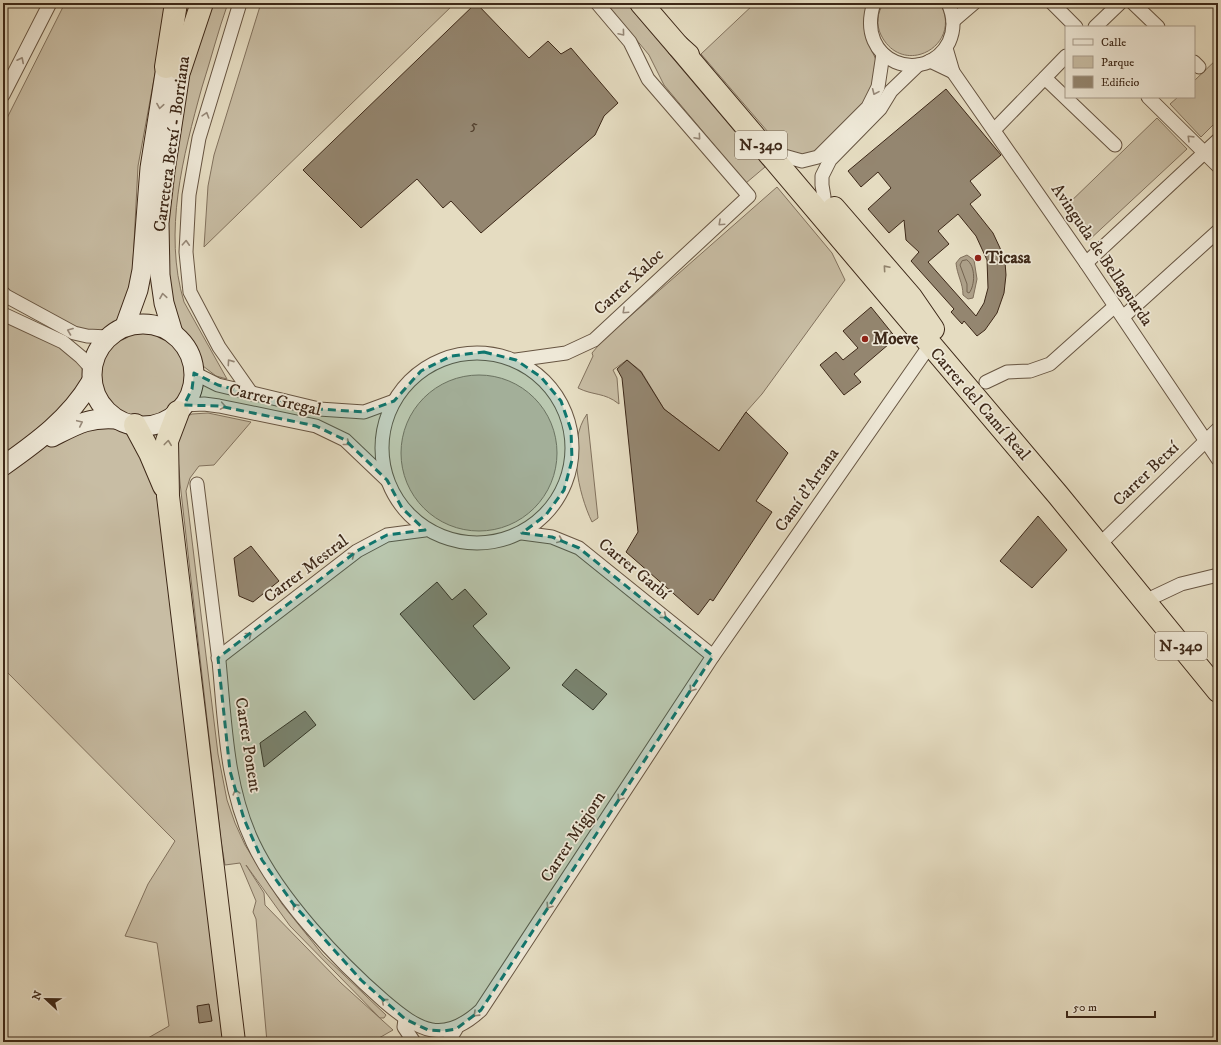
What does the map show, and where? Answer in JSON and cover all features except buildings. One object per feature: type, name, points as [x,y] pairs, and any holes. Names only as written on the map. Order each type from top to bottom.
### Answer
[{"type":"highway","points":[[173,68],[176,3]]},
{"type":"highway","points":[[173,68],[202,3]]},
{"type":"highway","name":"N-340","points":[[641,3],[678,46]]},
{"type":"highway","points":[[678,46],[723,86],[784,156],[824,196],[911,298],[942,342],[1044,466],[1051,477],[1058,495]]},
{"type":"highway","name":"Carrer del Camí Real","points":[[678,46],[1058,495],[1218,691]]},
{"type":"highway","points":[[181,408],[168,441],[168,496],[234,1042]]},
{"type":"highway","points":[[125,422],[150,453],[168,496]]},
{"type":"main road","name":"Carretera Betxí - Borriana","points":[[125,326],[138,290],[142,270],[150,168],[186,3]]},
{"type":"main road","name":"Carretera Betxí - Borriana","points":[[173,333],[164,303],[158,256],[173,68],[195,3]]},
{"type":"main road","points":[[3,466],[32,446],[72,409],[92,376],[97,353],[108,337],[125,326],[143,323],[159,326],[173,333],[184,344],[191,358],[194,373],[192,389],[181,408],[165,421],[150,426],[99,417],[86,420],[32,446]]},
{"type":"main road","points":[[92,376],[101,403],[125,422]]},
{"type":"street","points":[[3,95],[50,3]]},
{"type":"street","points":[[240,3],[199,138],[189,195],[186,252],[190,292],[219,347],[252,394]]},
{"type":"street","name":"Carrer Xaloc","points":[[516,360],[566,353],[594,340],[749,196],[648,79],[630,42],[597,3]]},
{"type":"street","points":[[874,3],[870,16],[870,30],[874,43],[883,54],[893,61],[906,65],[924,63],[954,72]]},
{"type":"street","points":[[824,196],[822,176],[830,160],[880,109],[891,91],[924,63],[946,48],[952,35],[954,21],[948,3]]},
{"type":"street","points":[[954,21],[974,3]]},
{"type":"street","points":[[1052,3],[1075,26]]},
{"type":"street","points":[[1096,26],[1120,3]]},
{"type":"street","points":[[1133,3],[1157,26]]},
{"type":"street","name":"Avinguda de Bellaguarda","points":[[946,48],[954,72],[1119,311],[1218,459]]},
{"type":"street","points":[[784,156],[802,161],[818,157],[868,107],[878,87],[883,54]]},
{"type":"street","points":[[994,130],[1065,57]]},
{"type":"street","points":[[1045,78],[1065,97]]},
{"type":"street","points":[[1066,98],[1115,145]]},
{"type":"street","points":[[1149,98],[1218,166]]},
{"type":"street","points":[[1086,263],[1218,140]]},
{"type":"street","points":[[986,382],[1007,372],[1030,370],[1050,364],[1119,311],[1218,231]]},
{"type":"street","points":[[3,293],[64,329],[87,336],[108,337]]},
{"type":"street","points":[[3,314],[62,342],[81,357],[92,376]]},
{"type":"street","name":"Camí d'Artana","points":[[713,656],[930,345]]},
{"type":"street","points":[[484,352],[516,360],[541,377],[561,401],[571,430],[572,460],[564,490],[546,515],[522,534],[498,542],[473,544],[448,540],[425,530],[402,508],[387,480],[382,453],[384,426],[394,401],[406,384],[421,371],[451,356],[484,352]]},
{"type":"street","name":"Carrer Gregal","points":[[194,373],[218,385],[319,409],[364,412],[394,401]]},
{"type":"street","name":"Carrer Gregal","points":[[181,408],[204,404],[316,426],[345,440],[387,480]]},
{"type":"street","name":"Carrer Betxí","points":[[1099,545],[1218,429]]},
{"type":"street","name":"Carrer Ponent","points":[[196,484],[218,658],[230,772],[244,819],[262,860],[273,878],[325,943],[360,980],[405,1018],[428,1030],[443,1031],[456,1029]]},
{"type":"street","name":"Carrer Mestral","points":[[218,658],[357,551],[387,535],[425,530]]},
{"type":"street","name":"Carrer Garbí","points":[[522,534],[552,536],[578,548],[713,656]]},
{"type":"street","points":[[1144,601],[1182,584],[1218,575]]},
{"type":"street","name":"Carrer Migjorn","points":[[456,1029],[469,1022],[481,1010],[713,656]]},
{"type":"street","points":[[405,1018],[404,1026],[414,1042]]},
{"type":"street","points":[[448,1042],[456,1029]]},
{"type":"highlighted area","points":[[484,352],[516,360],[541,377],[561,401],[571,430],[572,460],[564,490],[546,515],[522,533],[552,537],[579,548],[713,656],[481,1010],[456,1029],[443,1031],[428,1030],[405,1019],[361,980],[294,905],[262,860],[244,819],[230,771],[218,658],[357,551],[387,535],[425,530],[402,508],[387,480],[345,440],[316,426],[219,406],[184,405],[192,389],[194,373],[218,385],[252,394],[319,409],[364,412],[394,401],[421,371],[451,356]]},
{"type":"green space","points":[[65,3],[168,3],[138,166],[132,282],[122,314],[114,324],[103,330],[91,332],[76,329],[3,288],[3,126]]},
{"type":"green space","points":[[208,3],[228,3],[202,87],[182,167],[175,221],[175,249],[178,275],[184,302],[227,379],[216,376],[203,366],[194,345],[179,324],[169,292],[168,196],[195,42]]},
{"type":"green space","points":[[261,3],[455,3],[204,247],[208,186],[214,155]]},
{"type":"green space","points":[[606,3],[626,3],[765,167],[746,183],[664,85],[649,55]]},
{"type":"green space","points":[[755,3],[868,3],[864,23],[867,39],[876,60],[870,99],[818,150],[804,157],[787,152],[780,146],[701,54]]},
{"type":"green space","points":[[884,3],[940,3],[945,18],[944,32],[938,43],[928,51],[916,55],[903,54],[891,48],[881,35],[878,27],[880,10]]},
{"type":"green space","points":[[1218,58],[1218,120],[1201,137],[1170,104],[1177,98],[1195,98],[1195,80]]},
{"type":"green space","points":[[1157,118],[1187,149],[1088,241],[1065,207]]},
{"type":"green space","points":[[777,187],[832,253],[845,280],[762,394],[746,412],[719,451],[664,409],[641,371],[627,360],[613,370],[617,378],[619,404],[604,396],[578,388],[593,356],[592,353],[603,340]]},
{"type":"green space","points":[[3,319],[59,345],[83,367],[85,376],[77,397],[3,459]]},
{"type":"green space","points":[[144,332],[161,335],[175,345],[185,359],[188,376],[185,393],[175,407],[161,417],[144,420],[127,417],[113,407],[103,393],[100,376],[103,359],[113,345],[127,335]]},
{"type":"green space","points":[[471,375],[487,375],[509,380],[535,397],[552,423],[556,438],[556,468],[552,483],[535,509],[509,526],[487,531],[471,531],[449,526],[429,514],[418,503],[406,483],[401,461],[401,445],[406,423],[418,403],[429,392],[449,380]]},
{"type":"green space","points":[[208,413],[251,422],[214,465],[199,466],[190,478],[186,491],[218,754],[227,800],[245,845],[282,904],[323,955],[386,1015],[384,1018],[380,1018],[290,926],[246,865],[264,893],[265,905],[341,983],[393,1030],[372,1042],[267,1042],[256,919],[253,912],[256,901],[240,863],[225,865],[221,841],[180,483],[177,444],[183,418],[192,414]]},
{"type":"green space","points":[[587,414],[598,518],[592,522],[582,497],[576,453],[577,439],[581,425]]},
{"type":"green space","points":[[88,424],[114,426],[128,434],[155,481],[224,1042],[141,1042],[169,1026],[157,943],[125,936],[148,884],[175,841],[3,668],[3,473],[49,442]]},
{"type":"water","points":[[967,255],[974,260],[977,279],[973,298],[968,299],[963,295],[956,263],[960,258]]},
{"type":"place","name":"Ticasa","points":[[978,258]]},
{"type":"place","name":"Moeve","points":[[865,339]]}]
